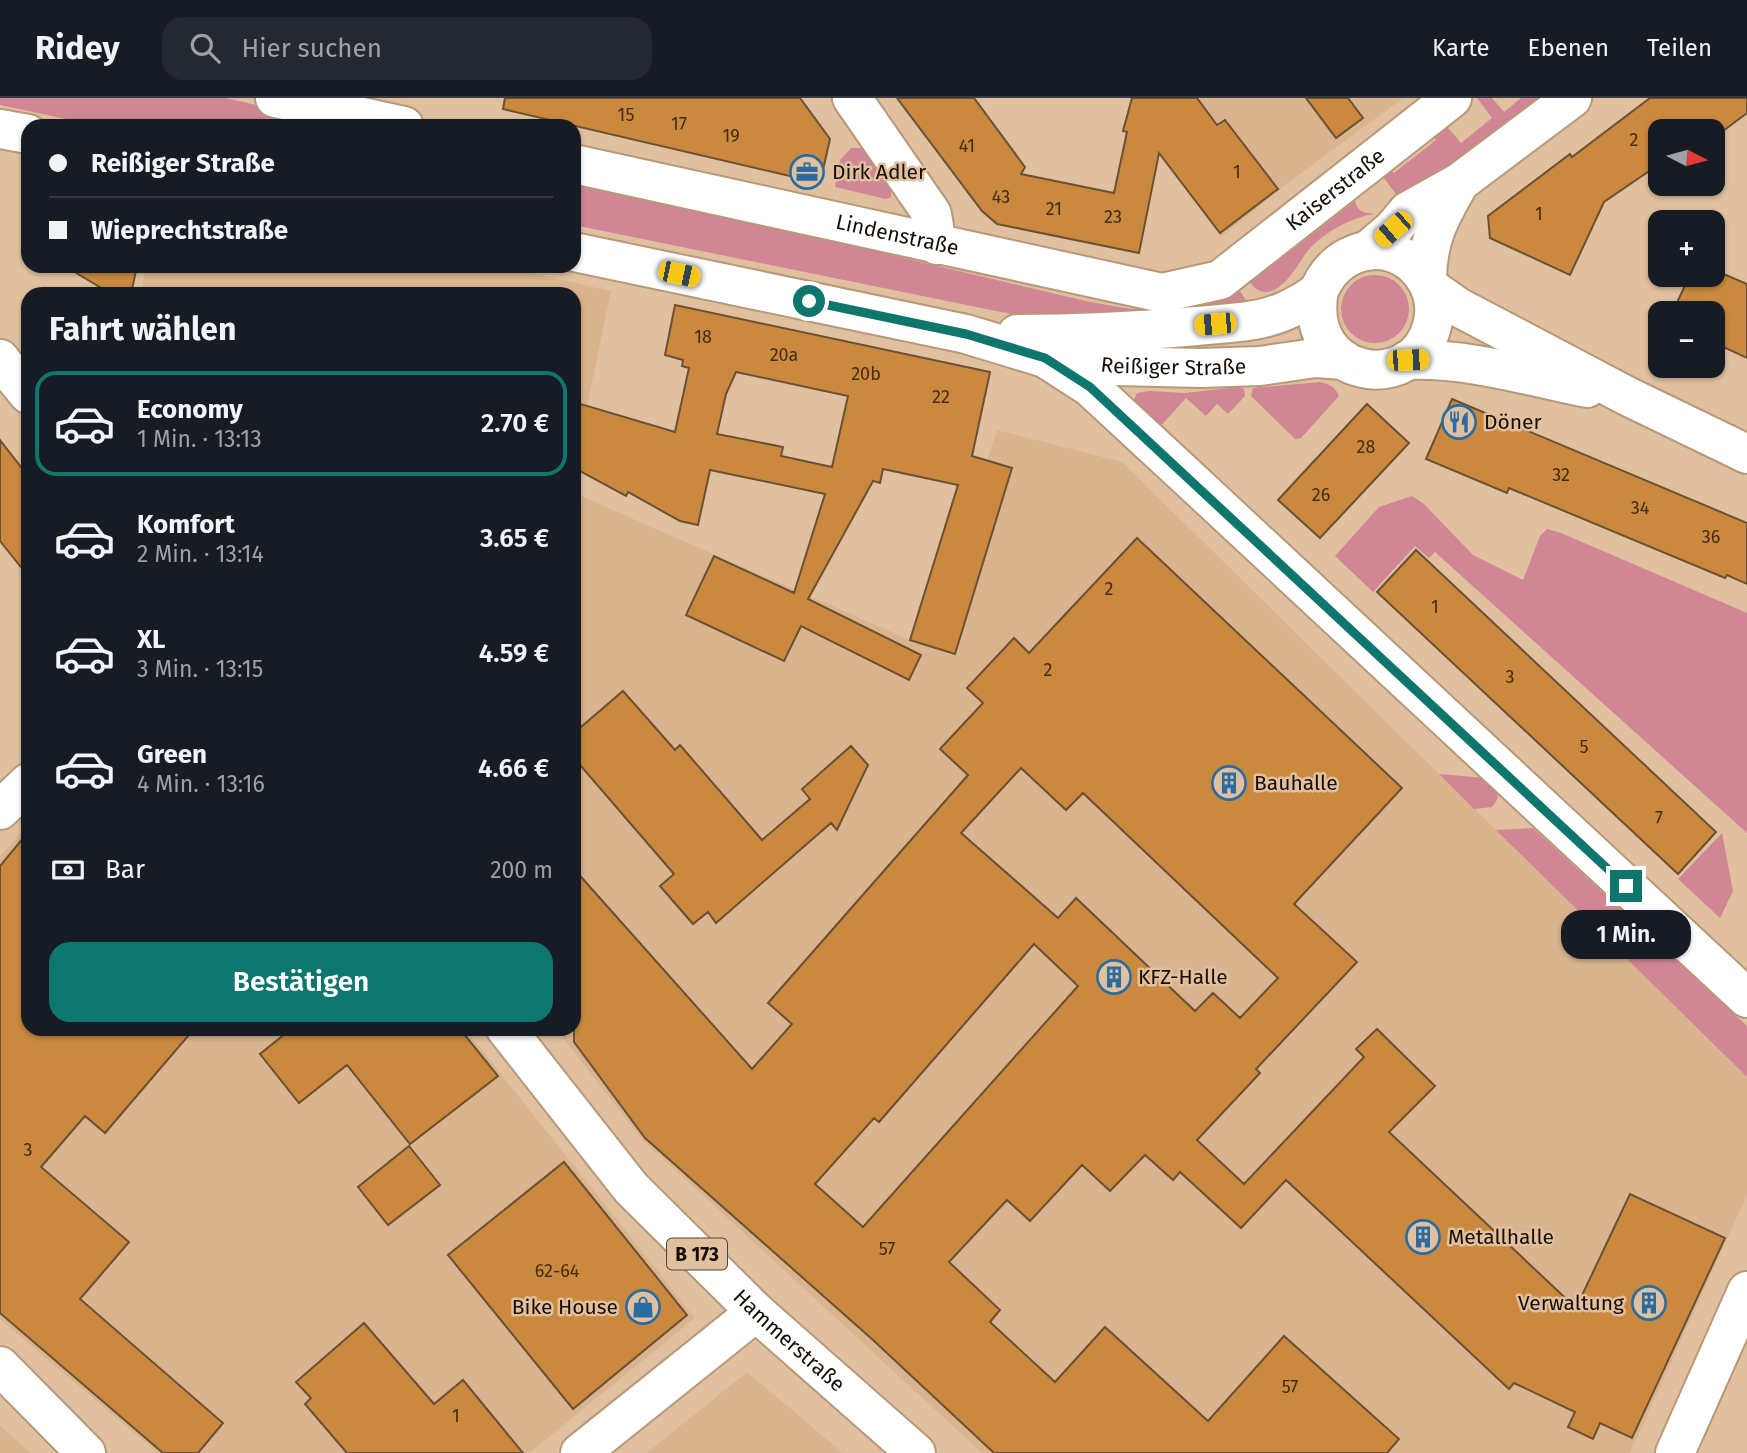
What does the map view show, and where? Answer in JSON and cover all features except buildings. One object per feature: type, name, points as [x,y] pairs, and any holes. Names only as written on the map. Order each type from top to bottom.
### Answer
[{"type":"street","points":[[275,98],[346,105],[385,119]]},
{"type":"street","points":[[852,98],[932,214],[937,245]]},
{"type":"street","name":"Kaiserstraße","points":[[1220,280],[1452,98]]},
{"type":"street","points":[[1367,251],[1393,229],[1408,211],[1460,182],[1572,98]]},
{"type":"street","points":[[0,129],[21,133]]},
{"type":"street","name":"Lindenstraße","points":[[581,166],[1151,293],[1220,280]]},
{"type":"street","points":[[1408,360],[1418,351],[1432,327],[1434,313],[1429,284],[1429,244],[1441,214],[1460,182]]},
{"type":"street","name":"Reißiger Straße","points":[[966,334],[1078,334],[1239,322],[1273,316],[1295,306],[1319,290],[1333,268],[1343,260],[1367,251],[1379,250],[1402,257],[1412,264],[1429,284],[1458,307],[1627,396],[1747,454]]},
{"type":"street","name":"Reißiger Straße","points":[[581,253],[966,334],[1045,358],[1115,366],[1201,368],[1260,366],[1314,358],[1344,360],[1355,367],[1368,369],[1396,366],[1408,360],[1442,359],[1627,396]]},
{"type":"street","points":[[1319,290],[1316,317],[1319,330],[1325,342],[1344,360]]},
{"type":"street","points":[[1045,358],[1090,387],[1747,998]]},
{"type":"street","points":[[0,359],[21,385]]},
{"type":"street","points":[[0,810],[21,790]]},
{"type":"street","name":"Hammerstraße","points":[[512,1036],[631,1188],[757,1312],[916,1453]]},
{"type":"street","points":[[1675,1453],[1747,1291]]},
{"type":"street","points":[[580,1453],[757,1312]]},
{"type":"street","points":[[0,1366],[86,1453]]},
{"type":"shaded area","points":[[0,98],[226,98],[314,119],[66,119],[0,105]]},
{"type":"shaded area","points":[[1154,98],[1403,98],[1284,186],[1221,237],[1173,171],[1195,154]]},
{"type":"shaded area","points":[[1477,98],[1492,98],[1504,112],[1521,98],[1541,98],[1486,144],[1399,198],[1380,173],[1388,167],[1394,173],[1436,140],[1431,133],[1444,123],[1461,143],[1492,118]]},
{"type":"shaded area","points":[[851,148],[865,148],[891,184],[891,197],[886,199],[835,187],[840,160]]},
{"type":"shaded area","points":[[581,182],[1090,302],[1131,309],[1167,307],[1235,284],[1250,306],[1168,316],[1020,316],[581,226]]},
{"type":"shaded area","points":[[1355,201],[1360,210],[1374,214],[1348,222],[1325,235],[1311,247],[1279,287],[1273,291],[1262,292],[1244,276],[1252,270],[1265,271]]},
{"type":"shaded area","points":[[145,273],[530,273],[611,291],[581,435],[581,287],[142,287]]},
{"type":"shaded area","points":[[1375,275],[1388,278],[1399,285],[1406,296],[1409,309],[1406,322],[1399,333],[1388,340],[1375,343],[1362,340],[1351,333],[1344,322],[1341,309],[1344,296],[1351,285],[1362,278]]},
{"type":"shaded area","points":[[1320,382],[1332,386],[1339,396],[1301,438],[1295,439],[1251,396],[1253,388]]},
{"type":"shaded area","points":[[1238,387],[1244,389],[1245,396],[1228,414],[1217,404],[1206,416],[1186,398],[1157,430],[1133,402],[1137,393],[1149,391],[1185,393]]},
{"type":"shaded area","points":[[997,430],[1122,462],[1747,1077],[1747,1195],[1630,1453],[982,1453],[642,1139],[561,1036],[581,1036],[581,496],[910,640],[968,454],[987,460]]},
{"type":"shaded area","points":[[1412,496],[1424,504],[1473,555],[1523,580],[1540,536],[1547,529],[1747,613],[1747,833],[1435,552],[1429,558],[1415,546],[1373,592],[1335,556],[1379,507]]},
{"type":"shaded area","points":[[1439,774],[1486,778],[1498,788],[1497,800],[1492,807],[1474,809]]},
{"type":"shaded area","points":[[1533,828],[1747,1026],[1747,1077],[1496,830]]},
{"type":"shaded area","points":[[21,832],[21,1036],[471,1036],[695,1318],[529,1453],[158,1453],[0,1319],[0,857]]},
{"type":"shaded area","points":[[1722,833],[1733,891],[1720,918],[1678,879]]},
{"type":"shaded area","points":[[747,1372],[843,1453],[647,1453]]},
{"type":"shaded area","points":[[0,1426],[31,1453],[0,1453]]},
{"type":"place","name":"Dirk Adler","points":[[807,172]]},
{"type":"place","name":"Döner","points":[[1459,422]]},
{"type":"place","name":"Bauhalle","points":[[1229,783]]},
{"type":"place","name":"KFZ-Halle","points":[[1114,977]]},
{"type":"place","name":"Metallhalle","points":[[1423,1237]]},
{"type":"place","name":"Verwaltung","points":[[1649,1303]]},
{"type":"place","name":"Bike House","points":[[643,1307]]},
{"type":"route","points":[[809,301],[966,334],[1045,358],[1090,387],[1626,886]]}]
